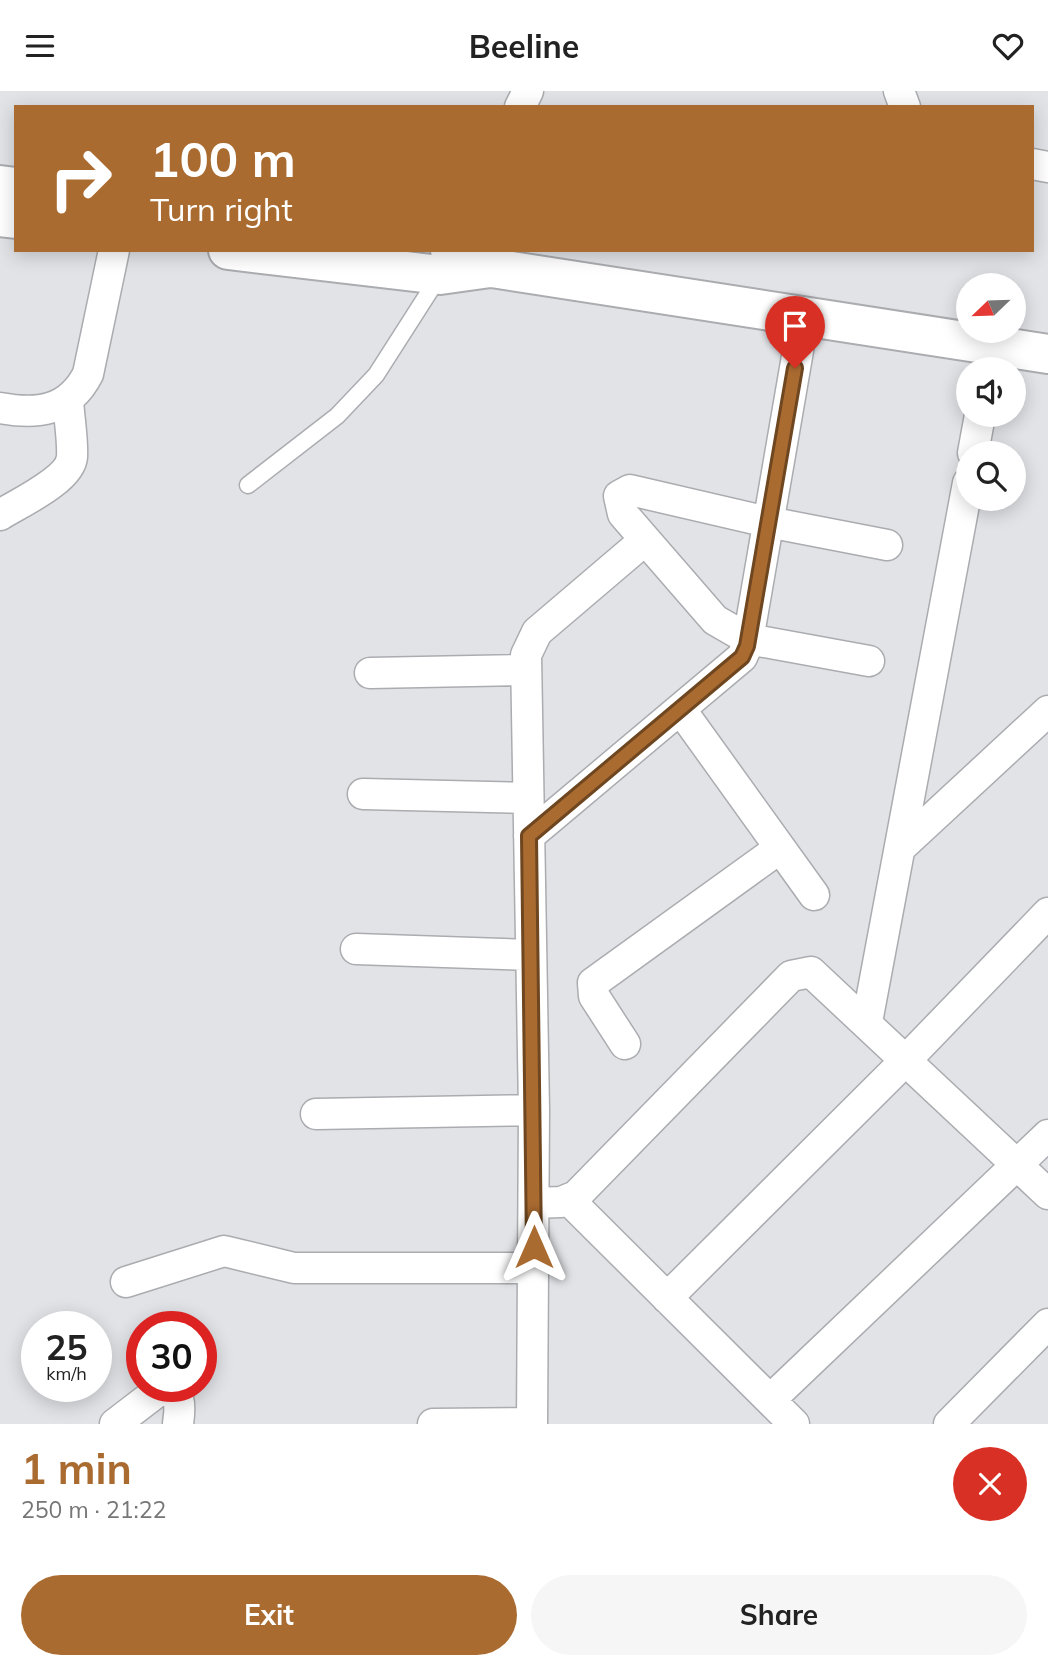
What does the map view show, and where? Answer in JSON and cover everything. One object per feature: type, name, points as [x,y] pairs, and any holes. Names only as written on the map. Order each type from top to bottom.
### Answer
[{"type":"main road","points":[[261,252],[492,268],[804,316],[991,357],[1048,354]]},
{"type":"street","points":[[0,408],[37,412],[53,409],[68,400],[81,387],[88,374],[114,252]]},
{"type":"street","points":[[529,836],[742,657],[748,639],[804,316]]},
{"type":"street","points":[[0,515],[58,479],[69,469],[72,457],[68,400]]},
{"type":"street","points":[[869,661],[748,639],[715,620],[623,514],[618,503],[624,491],[768,523],[887,545]]},
{"type":"street","points":[[867,1022],[963,511]]},
{"type":"street","points":[[433,1424],[531,1423],[534,1110],[526,655],[537,632],[645,540]]},
{"type":"street","points":[[370,673],[526,670]]},
{"type":"street","points":[[681,710],[814,895]]},
{"type":"street","points":[[900,848],[1048,711]]},
{"type":"street","points":[[363,794],[528,798]]},
{"type":"street","points":[[625,1044],[594,996],[593,983],[780,848]]},
{"type":"street","points":[[667,1299],[906,1060],[1048,913]]},
{"type":"street","points":[[356,949],[531,955]]},
{"type":"street","points":[[534,1203],[569,1200],[791,976],[811,972],[1048,1194]]},
{"type":"street","points":[[316,1114],[534,1110]]},
{"type":"street","points":[[771,1400],[1048,1135]]},
{"type":"street","points":[[569,1200],[794,1424]]},
{"type":"street","points":[[126,1282],[224,1251],[294,1268],[533,1268]]},
{"type":"street","points":[[949,1424],[1048,1324]]},
{"type":"street","points":[[115,1424],[162,1388],[170,1389],[178,1396],[178,1424]]},
{"type":"lane","points":[[248,485],[337,416],[376,375],[445,263]]},
{"type":"route","points":[[534,1247],[529,836],[742,657],[747,646],[795,368]]}]
